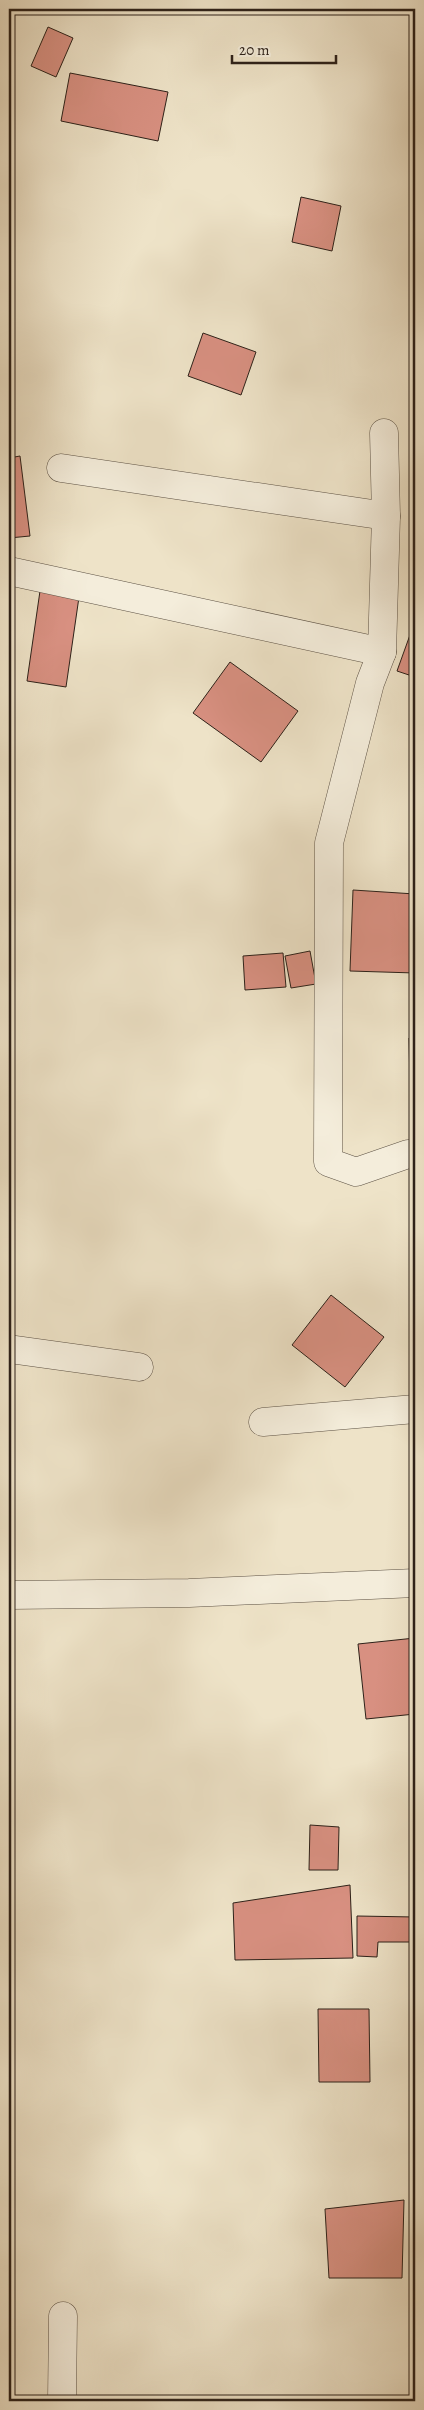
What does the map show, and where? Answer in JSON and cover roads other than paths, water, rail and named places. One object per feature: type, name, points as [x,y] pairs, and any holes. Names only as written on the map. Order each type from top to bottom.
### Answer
[{"type":"street","points":[[384,433],[386,516],[382,652],[370,683],[329,843],[328,1162],[356,1172],[408,1154],[415,1154]]},
{"type":"street","points":[[61,468],[386,516]]},
{"type":"street","points":[[9,571],[382,652]]},
{"type":"street","points":[[9,1350],[139,1367]]},
{"type":"street","points":[[263,1422],[415,1409]]},
{"type":"street","points":[[9,1595],[189,1593],[415,1583]]},
{"type":"street","points":[[62,2401],[63,2316]]}]
